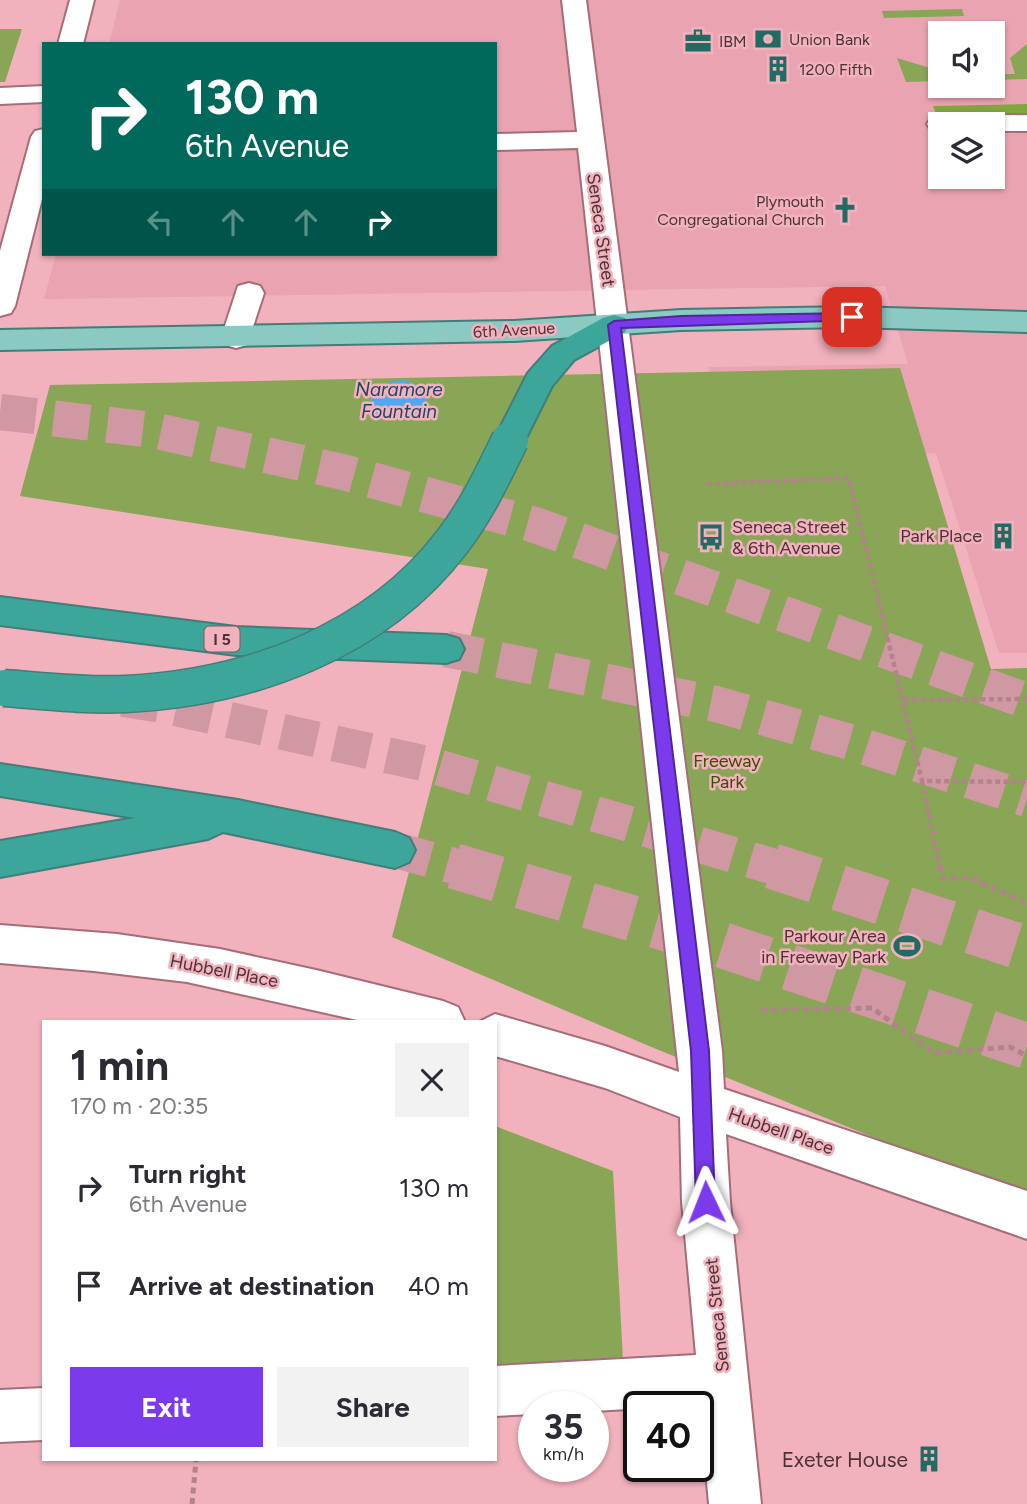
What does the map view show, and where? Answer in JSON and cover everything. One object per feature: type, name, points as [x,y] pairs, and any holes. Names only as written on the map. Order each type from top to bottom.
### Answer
[{"type":"highway","points":[[0,688],[92,694],[161,691],[223,681],[307,653],[382,610],[429,569],[470,515],[538,381],[563,353],[614,325]]},
{"type":"highway","name":"I 5","points":[[0,611],[236,641],[446,649]]},
{"type":"highway","points":[[0,780],[238,817],[395,850]]},
{"type":"highway","points":[[0,859],[238,817]]},
{"type":"main road","name":"6th Avenue","points":[[0,340],[236,338],[514,331],[681,320],[852,317],[1027,322]]},
{"type":"street","points":[[71,42],[82,0]]},
{"type":"street","name":"Seneca Street","points":[[574,0],[700,1051],[706,1202],[735,1504]]},
{"type":"street","points":[[0,96],[42,94]]},
{"type":"street","points":[[1005,123],[1027,123]]},
{"type":"street","points":[[497,142],[589,140]]},
{"type":"street","points":[[0,306],[42,148]]},
{"type":"street","points":[[236,338],[249,293]]},
{"type":"street","name":"Hubbell Place","points":[[0,944],[90,950],[188,963],[328,992],[435,1020]]},
{"type":"street","name":"Hubbell Place","points":[[497,1036],[605,1067],[1027,1215]]},
{"type":"street","points":[[497,1391],[723,1379]]},
{"type":"street","points":[[0,1416],[42,1414]]},
{"type":"path","points":[[707,484],[849,478],[904,701],[942,878],[971,878],[1027,903]]},
{"type":"path","points":[[904,701],[1027,699]]},
{"type":"path","points":[[922,781],[1027,782]]},
{"type":"path","points":[[761,1010],[872,1008],[934,1053],[1010,1047],[1027,1056]]},
{"type":"path","points":[[192,1504],[196,1461]]},
{"type":"shaded area","points":[[120,0],[1027,0],[1027,653],[999,653],[936,453],[725,465],[709,367],[908,364],[885,286],[44,299],[55,256],[497,256],[497,42],[110,42]]},
{"type":"green space","points":[[962,9],[964,16],[884,18],[882,11]]},
{"type":"green space","points":[[0,29],[22,29],[5,82],[0,82]]},
{"type":"green space","points":[[1027,44],[1027,79],[1005,80],[1005,74],[1015,74],[1010,58]]},
{"type":"green space","points":[[897,58],[928,67],[928,81],[906,82]]},
{"type":"green space","points":[[1027,104],[1027,114],[935,112],[933,106]]},
{"type":"green space","name":"Freeway Park","points":[[900,368],[991,669],[1027,668],[1027,1200],[649,1046],[392,937],[488,569],[20,496],[50,385]]},
{"type":"green space","points":[[497,1127],[613,1171],[623,1361],[497,1364]]},
{"type":"water","name":"Naramore Fountain","points":[[404,380],[422,387],[428,394],[424,409],[400,419],[387,418],[375,412],[370,397],[373,393],[384,384]]},
{"type":"tunnel","points":[[0,412],[152,430],[343,472],[535,525],[1027,701]]},
{"type":"tunnel","points":[[446,649],[716,704],[850,742],[1027,799]]},
{"type":"tunnel","points":[[123,699],[162,705],[427,764],[778,868]]},
{"type":"tunnel","points":[[395,850],[458,867]]},
{"type":"tunnel","points":[[454,866],[458,867]]},
{"type":"tunnel","points":[[772,866],[1027,949]]},
{"type":"tunnel","points":[[458,867],[713,942],[1027,1046]]},
{"type":"place","name":"Union Bank","points":[[768,39]]},
{"type":"place","name":"IBM","points":[[698,41]]},
{"type":"place","name":"1200 Fifth","points":[[778,69]]},
{"type":"place","name":"Plymouth Congregational Church","points":[[845,210]]},
{"type":"place","name":"Park Place","points":[[1003,536]]},
{"type":"place","name":"Seneca Street & 6th Avenue","points":[[711,537]]},
{"type":"place","name":"Parkour Area in Freeway Park","points":[[907,946]]},
{"type":"place","name":"Exeter House","points":[[929,1459]]},
{"type":"route","points":[[706,1202],[700,1051],[614,325],[681,320],[852,317]]}]
